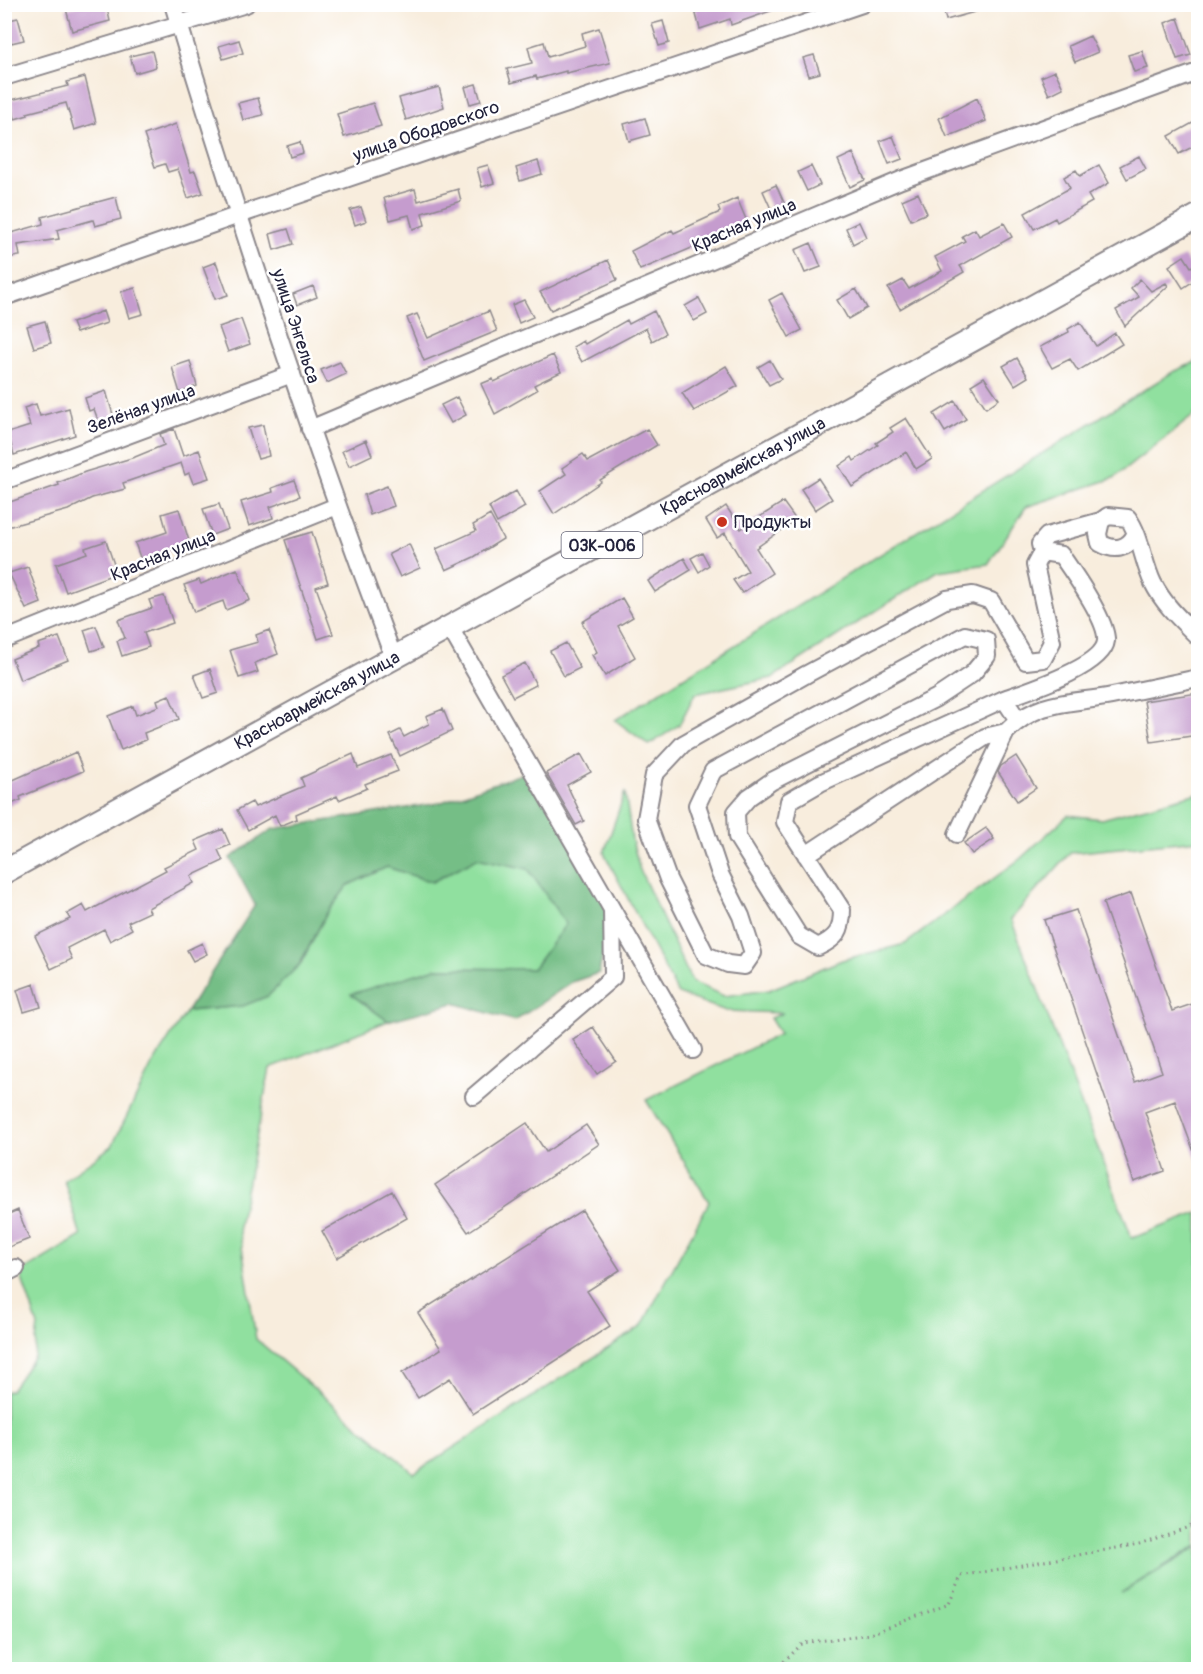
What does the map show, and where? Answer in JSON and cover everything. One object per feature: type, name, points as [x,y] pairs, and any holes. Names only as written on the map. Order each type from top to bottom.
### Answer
[{"type":"main road","name":"Красноармейская улица","points":[[4,872],[393,656],[450,628],[1198,216]]},
{"type":"street","name":"улица Энгельса","points":[[174,4],[239,215],[310,429],[393,656]]},
{"type":"street","points":[[4,77],[180,26],[246,4]]},
{"type":"street","name":"улица Ободовского","points":[[4,297],[862,4]]},
{"type":"street","name":"Красная улица","points":[[310,429],[901,180],[1198,72]]},
{"type":"street","name":"Зелёная улица","points":[[4,481],[292,374]]},
{"type":"street","name":"Красная улица","points":[[4,640],[337,506]]},
{"type":"street","points":[[1042,552],[1062,555],[1100,619],[1106,640],[1100,654],[1064,675],[1004,699],[820,783],[789,801],[785,822],[842,910],[842,927],[835,939],[818,947],[799,936],[737,837],[736,812],[749,797],[772,781],[936,698],[972,674],[987,656],[986,640],[965,635],[713,771],[697,805],[720,874],[741,916],[753,953],[744,966],[728,964],[706,955],[678,900],[646,819],[654,775],[683,744],[947,599],[973,595],[991,601],[1026,661],[1043,659],[1052,642],[1035,565],[1042,552],[1040,544],[1047,536],[1101,521],[1108,516],[1120,515],[1128,518],[1134,527],[1153,584],[1171,610],[1198,637]]},
{"type":"street","points":[[1101,521],[1098,534],[1100,543],[1107,547],[1119,549],[1131,542],[1135,535]]},
{"type":"street","points":[[450,628],[693,1050]]},
{"type":"street","points":[[806,855],[985,737],[1012,726],[1051,704],[1110,696],[1198,678]]},
{"type":"street","points":[[957,834],[1012,726],[1004,699]]},
{"type":"street","points":[[474,1095],[613,977],[612,909]]},
{"type":"path","points":[[775,1670],[803,1643],[870,1634],[950,1604],[961,1576],[1139,1544],[1198,1524]]},
{"type":"green space","points":[[1198,361],[1198,412],[1114,478],[1026,507],[988,564],[938,571],[772,678],[695,694],[679,725],[649,745],[615,720],[1171,373]]},
{"type":"green space","points":[[533,770],[612,910],[599,973],[572,982],[515,1021],[454,1003],[388,1021],[351,994],[436,968],[533,969],[566,924],[528,869],[477,858],[432,882],[387,867],[348,885],[327,913],[299,965],[268,996],[243,1006],[187,1011],[255,905],[230,858],[273,829],[439,803]]},
{"type":"green space","points":[[625,792],[632,840],[640,870],[692,982],[724,996],[769,990],[842,960],[905,944],[1020,859],[1068,815],[1102,819],[1198,793],[1198,840],[1070,853],[1011,919],[1132,1238],[1198,1213],[1198,1545],[1121,1593],[1198,1547],[1198,1669],[5,1670],[5,1392],[11,1390],[34,1357],[38,1326],[20,1273],[81,1236],[64,1180],[112,1146],[153,1063],[187,1011],[243,1006],[300,965],[327,913],[348,885],[387,867],[432,882],[477,858],[529,869],[566,924],[533,969],[436,968],[352,995],[388,1021],[270,1068],[239,1227],[256,1339],[414,1473],[641,1327],[709,1202],[646,1100],[780,1034],[770,1018],[783,1013],[726,1011],[678,994],[604,853]]},
{"type":"building","points":[[84,4],[106,4],[110,21],[72,31],[66,9]]},
{"type":"building","points":[[703,4],[782,4],[782,7],[731,25],[730,19],[700,29],[694,7]]},
{"type":"building","points":[[956,4],[988,4],[989,8],[946,20],[943,9]]},
{"type":"building","points":[[18,18],[24,40],[11,43],[5,21]]},
{"type":"building","points":[[1178,18],[1191,55],[1177,59],[1165,23]]},
{"type":"building","points":[[663,21],[669,43],[659,46],[652,24]]},
{"type":"building","points":[[599,28],[610,63],[537,79],[536,76],[511,83],[507,69],[532,63],[528,47],[544,42],[548,57],[585,46],[582,33]]},
{"type":"building","points":[[1090,36],[1098,52],[1075,62],[1068,46]]},
{"type":"building","points":[[239,40],[243,53],[223,59],[219,46]]},
{"type":"building","points":[[152,51],[156,67],[135,73],[130,56]]},
{"type":"building","points":[[1142,51],[1148,68],[1134,72],[1128,55]]},
{"type":"building","points":[[814,55],[820,73],[809,76],[803,58]]},
{"type":"building","points":[[1055,71],[1063,88],[1049,95],[1041,77]]},
{"type":"building","points":[[85,77],[96,123],[74,130],[66,103],[27,113],[28,115],[15,119],[11,100],[68,86],[67,82]]},
{"type":"building","points":[[476,84],[481,101],[470,104],[465,87]]},
{"type":"building","points":[[439,87],[444,107],[406,120],[399,98]]},
{"type":"building","points":[[258,98],[263,115],[243,120],[238,103]]},
{"type":"building","points":[[977,98],[986,121],[947,137],[939,118]]},
{"type":"building","points":[[373,103],[381,126],[344,137],[337,114]]},
{"type":"building","points":[[645,118],[650,135],[629,141],[624,124]]},
{"type":"building","points":[[1198,120],[1198,144],[1179,154],[1169,136]]},
{"type":"building","points":[[176,124],[191,172],[195,171],[203,193],[188,198],[178,169],[168,172],[165,164],[155,167],[144,135]]},
{"type":"building","points":[[893,136],[902,159],[889,164],[880,141]]},
{"type":"building","points":[[300,142],[303,153],[290,157],[287,146]]},
{"type":"building","points":[[853,153],[865,180],[850,187],[838,160]]},
{"type":"building","points":[[1139,156],[1146,169],[1127,179],[1120,166]]},
{"type":"building","points":[[538,161],[542,174],[520,181],[516,168]]},
{"type":"building","points":[[488,165],[494,183],[482,187],[477,168]]},
{"type":"building","points":[[1099,165],[1109,183],[1088,195],[1092,202],[1057,222],[1055,218],[1034,229],[1025,213],[1070,188],[1064,177],[1076,170],[1080,176]]},
{"type":"building","points":[[811,166],[820,185],[807,191],[798,172]]},
{"type":"building","points":[[776,185],[785,205],[772,211],[763,191]]},
{"type":"building","points":[[415,189],[418,201],[458,189],[461,201],[422,213],[425,225],[413,229],[409,215],[390,220],[384,198]]},
{"type":"building","points":[[918,193],[927,213],[911,220],[902,200]]},
{"type":"building","points":[[116,197],[121,219],[95,226],[93,220],[57,230],[59,239],[18,245],[20,256],[7,258],[4,235],[43,224],[42,217]]},
{"type":"building","points":[[737,198],[748,224],[640,270],[631,251],[672,230],[674,233],[720,212],[718,207]]},
{"type":"building","points":[[361,207],[366,221],[355,225],[350,210]]},
{"type":"building","points":[[859,222],[866,237],[853,244],[846,228]]},
{"type":"building","points":[[1004,223],[1012,237],[960,266],[964,272],[900,309],[888,288],[903,280],[909,289],[942,271],[935,257],[965,241],[962,236],[975,229],[979,236]]},
{"type":"building","points":[[288,229],[293,244],[274,250],[270,234]]},
{"type":"building","points":[[811,243],[821,267],[805,273],[795,250]]},
{"type":"building","points":[[1184,256],[1191,267],[1198,263],[1198,278],[1183,288],[1169,266]]},
{"type":"building","points":[[608,260],[617,280],[551,310],[540,292]]},
{"type":"building","points":[[216,262],[228,295],[215,299],[203,267]]},
{"type":"building","points":[[1140,279],[1151,291],[1166,283],[1168,286],[1125,326],[1116,310],[1139,297],[1131,288]]},
{"type":"building","points":[[313,286],[317,297],[297,305],[293,294]]},
{"type":"building","points":[[135,288],[143,314],[129,318],[121,292]]},
{"type":"building","points":[[856,289],[867,308],[848,319],[837,300]]},
{"type":"building","points":[[782,293],[802,330],[789,337],[769,300]]},
{"type":"building","points":[[699,298],[707,314],[694,321],[685,306]]},
{"type":"building","points":[[524,300],[533,317],[519,323],[512,305]]},
{"type":"building","points":[[103,311],[107,323],[76,333],[72,323]]},
{"type":"building","points":[[489,311],[497,331],[424,361],[407,318],[417,314],[428,338]]},
{"type":"building","points":[[654,311],[665,334],[652,341],[646,328],[582,362],[573,347],[583,341],[585,344],[627,320],[629,324]]},
{"type":"building","points":[[241,319],[250,344],[228,352],[219,327]]},
{"type":"building","points":[[45,321],[51,343],[34,348],[27,326]]},
{"type":"building","points":[[1080,322],[1096,346],[1115,333],[1122,344],[1078,371],[1070,359],[1052,368],[1040,347],[1069,332],[1068,329]]},
{"type":"building","points":[[553,355],[561,372],[534,385],[537,390],[495,414],[481,384],[493,379],[494,382]]},
{"type":"building","points":[[1017,358],[1028,377],[1015,385],[1003,366]]},
{"type":"building","points":[[770,360],[781,379],[769,385],[758,367]]},
{"type":"building","points":[[190,361],[197,386],[180,393],[172,367]]},
{"type":"building","points":[[340,362],[346,374],[327,383],[321,370]]},
{"type":"building","points":[[726,366],[738,386],[694,411],[682,393]]},
{"type":"building","points":[[984,377],[999,399],[986,408],[971,385]]},
{"type":"building","points":[[106,391],[114,418],[99,423],[94,409],[89,411],[85,398]]},
{"type":"building","points":[[457,397],[466,415],[451,423],[441,405]]},
{"type":"building","points":[[955,401],[966,419],[945,432],[934,414]]},
{"type":"building","points":[[36,404],[40,416],[69,408],[75,435],[14,455],[8,433],[30,426],[24,408]]},
{"type":"building","points":[[906,418],[932,459],[916,469],[906,452],[852,487],[839,466],[852,457],[854,461],[878,445],[876,443],[893,432],[890,428]]},
{"type":"building","points":[[263,425],[269,456],[258,459],[248,428]]},
{"type":"building","points":[[174,429],[183,456],[199,450],[209,478],[193,483],[189,473],[185,475],[181,463],[123,483],[125,489],[92,498],[68,510],[4,528],[4,504],[59,485],[58,483],[85,472],[135,457],[164,445],[160,434]]},
{"type":"building","points":[[647,429],[657,445],[600,480],[601,482],[554,514],[540,491],[566,474],[562,468],[583,454],[588,461]]},
{"type":"building","points":[[366,440],[372,455],[349,466],[342,451]]},
{"type":"building","points":[[818,478],[832,499],[815,510],[801,489]]},
{"type":"building","points":[[294,480],[300,496],[270,507],[273,518],[249,526],[241,502],[273,492],[272,488]]},
{"type":"building","points":[[387,486],[394,506],[370,515],[364,495]]},
{"type":"building","points":[[516,491],[525,507],[497,523],[489,507]]},
{"type":"building","points":[[783,502],[796,520],[756,548],[772,573],[742,593],[733,580],[748,571],[725,533],[717,538],[706,520],[726,506],[741,529]]},
{"type":"building","points":[[219,504],[228,529],[212,535],[203,509]]},
{"type":"building","points":[[179,509],[190,544],[160,553],[161,557],[142,563],[135,543],[167,532],[162,514]]},
{"type":"building","points":[[490,515],[503,539],[474,557],[446,570],[436,549],[476,531],[473,525]]},
{"type":"building","points":[[312,532],[328,583],[316,587],[333,634],[318,639],[285,540]]},
{"type":"building","points":[[106,541],[117,573],[66,592],[56,564],[87,553],[85,548]]},
{"type":"building","points":[[409,544],[420,568],[400,577],[389,554]]},
{"type":"building","points":[[702,552],[709,565],[699,572],[691,558]]},
{"type":"building","points":[[684,558],[691,570],[655,592],[648,581]]},
{"type":"building","points":[[28,567],[41,603],[26,609],[9,573]]},
{"type":"building","points":[[237,569],[250,600],[226,610],[223,601],[194,612],[184,585],[199,580],[201,584]]},
{"type":"building","points":[[164,596],[173,623],[144,633],[149,647],[122,656],[117,641],[125,638],[118,620],[152,608],[149,600]]},
{"type":"building","points":[[622,598],[633,617],[618,626],[635,657],[605,676],[592,655],[597,652],[582,622]]},
{"type":"building","points":[[96,626],[104,647],[91,651],[84,630]]},
{"type":"building","points":[[269,630],[278,654],[255,663],[258,672],[239,678],[230,650],[258,642],[256,635]]},
{"type":"building","points":[[59,637],[68,660],[20,680],[12,659],[39,648],[38,644]]},
{"type":"building","points":[[566,643],[580,668],[564,676],[550,651]]},
{"type":"building","points":[[525,663],[536,685],[513,697],[501,675]]},
{"type":"building","points":[[210,669],[218,693],[203,698],[194,675]]},
{"type":"building","points":[[1198,693],[1198,735],[1151,742],[1144,701]]},
{"type":"building","points":[[169,695],[179,719],[144,733],[146,740],[121,750],[108,716],[133,706],[136,715],[159,706],[157,700]]},
{"type":"building","points":[[443,709],[452,731],[400,756],[390,735],[400,730],[404,737],[429,724],[426,716]]},
{"type":"building","points":[[76,752],[83,771],[20,797],[21,800],[9,805],[4,784]]},
{"type":"building","points":[[353,754],[358,768],[391,755],[398,771],[365,784],[367,788],[339,800],[337,796],[296,814],[297,819],[280,826],[275,815],[248,830],[237,810],[252,802],[255,807],[304,786],[301,778]]},
{"type":"building","points":[[581,754],[591,772],[567,785],[584,821],[576,825],[546,773]]},
{"type":"building","points":[[1016,756],[1036,788],[1017,801],[998,772],[1001,766]]},
{"type":"building","points":[[986,828],[994,839],[972,854],[964,843]]},
{"type":"building","points":[[223,829],[230,845],[218,850],[223,861],[191,876],[194,883],[148,908],[150,912],[128,922],[132,929],[110,941],[104,929],[67,948],[72,959],[51,969],[35,936],[70,919],[67,914],[83,905],[87,912],[166,870],[164,867],[199,850],[195,841]]},
{"type":"building","points":[[1131,893],[1172,1011],[1198,1002],[1198,1163],[1175,1101],[1145,1112],[1165,1171],[1134,1182],[1044,920],[1076,910],[1135,1082],[1162,1072],[1103,903]]},
{"type":"building","points":[[202,943],[207,954],[193,961],[187,950]]},
{"type":"building","points":[[34,984],[41,1007],[24,1012],[17,990]]},
{"type":"building","points":[[593,1027],[616,1061],[597,1074],[573,1040]]},
{"type":"building","points":[[527,1123],[546,1152],[586,1125],[599,1144],[468,1232],[435,1185]]},
{"type":"building","points":[[392,1191],[407,1218],[337,1258],[322,1231]]},
{"type":"building","points":[[18,1210],[29,1239],[4,1249],[4,1216]]},
{"type":"building","points":[[582,1210],[620,1270],[587,1291],[610,1326],[473,1414],[450,1378],[418,1398],[402,1373],[441,1349],[418,1313]]},
{"type":"place","name":"Продукты","points":[[722,522]]}]
